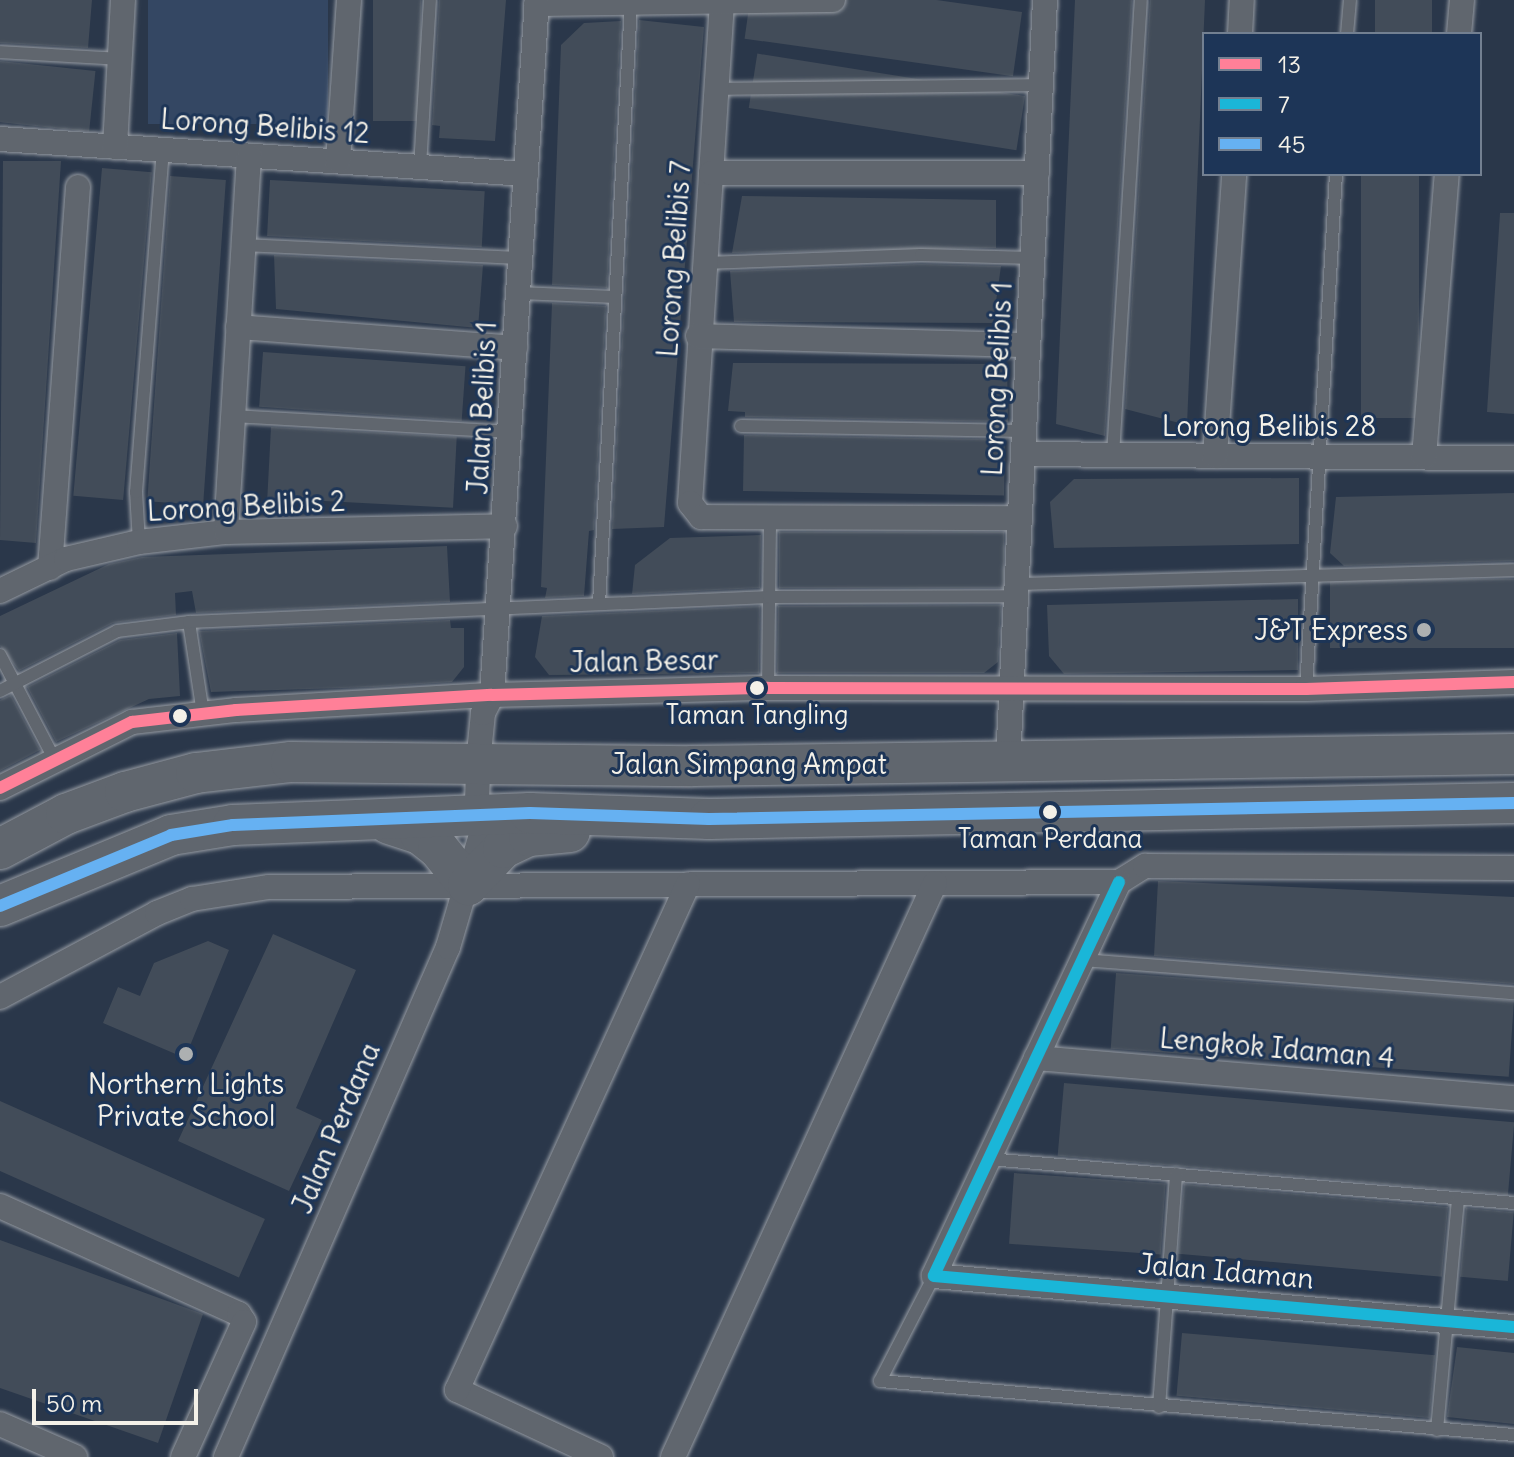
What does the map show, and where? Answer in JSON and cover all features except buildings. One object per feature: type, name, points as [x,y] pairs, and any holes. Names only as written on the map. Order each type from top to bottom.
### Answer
[{"type":"highway","name":"Jalan Simpang Ampat","points":[[0,849],[66,814],[196,773],[291,762],[1008,762],[1514,754]]},
{"type":"highway","name":"Jalan Simpang Ampat","points":[[0,906],[171,835],[233,825],[530,813],[709,819],[1514,803]]},
{"type":"highway","points":[[374,818],[420,834],[468,885],[503,848],[529,836],[709,819]]},
{"type":"street","points":[[115,147],[123,0]]},
{"type":"street","points":[[338,161],[349,0]]},
{"type":"street","points":[[537,2],[833,0]]},
{"type":"street","name":"Lorong Belibis 1","points":[[1008,762],[1045,0]]},
{"type":"street","points":[[1240,32],[1242,0]]},
{"type":"street","points":[[1459,32],[1462,0]]},
{"type":"street","name":"Jalan Belibis 1","points":[[482,817],[477,801],[486,764],[483,713],[492,695],[496,608],[505,526],[537,2]]},
{"type":"street","name":"Lorong Belibis 7","points":[[722,2],[686,496],[701,517],[770,517]]},
{"type":"street","name":"Lorong Belibis 12","points":[[0,139],[526,174]]},
{"type":"street","points":[[226,532],[249,156]]},
{"type":"street","points":[[711,173],[1037,173]]},
{"type":"street","points":[[1215,456],[1234,176]]},
{"type":"street","points":[[1424,457],[1447,176]]},
{"type":"street","points":[[50,568],[78,187]]},
{"type":"street","points":[[238,327],[515,348]]},
{"type":"street","points":[[698,336],[1028,345]]},
{"type":"street","name":"Lorong Belibis 28","points":[[1024,443],[1113,455],[1514,458]]},
{"type":"street","points":[[770,517],[1020,518]]},
{"type":"street","name":"Lorong Belibis 2","points":[[0,591],[50,568],[139,542],[226,532],[505,526]]},
{"type":"street","name":"Jalan Besar","points":[[0,788],[132,722],[203,713],[492,695],[768,688],[1012,686],[1306,689],[1514,682]]},
{"type":"street","name":"Jalan Perdana","points":[[226,1457],[448,947],[468,885],[482,817]]},
{"type":"street","points":[[0,997],[192,899],[269,887],[1119,882],[1145,866],[1514,868]]},
{"type":"street","points":[[934,1276],[1119,882]]},
{"type":"street","points":[[673,1457],[935,883]]},
{"type":"street","points":[[601,1457],[457,1390],[688,884]]},
{"type":"street","name":"Lengkok Idaman 4","points":[[1036,1058],[1514,1098]]},
{"type":"street","points":[[0,1206],[239,1314],[244,1322],[183,1457]]},
{"type":"street","name":"Jalan Idaman","points":[[934,1276],[1514,1327]]},
{"type":"street","points":[[0,1424],[75,1457]]},
{"type":"lane","points":[[420,167],[430,0]]},
{"type":"lane","points":[[1113,455],[1141,0]]},
{"type":"lane","points":[[1347,32],[1350,0]]},
{"type":"lane","points":[[599,604],[631,3]]},
{"type":"lane","points":[[0,52],[120,59]]},
{"type":"lane","points":[[715,89],[1041,85]]},
{"type":"lane","points":[[139,542],[136,492],[163,150]]},
{"type":"lane","points":[[1306,689],[1310,572],[1336,176]]},
{"type":"lane","points":[[243,245],[519,258]]},
{"type":"lane","points":[[703,263],[921,255],[1033,258]]},
{"type":"lane","points":[[519,293],[615,297]]},
{"type":"lane","points":[[233,416],[511,432]]},
{"type":"lane","points":[[741,426],[1024,443]]},
{"type":"lane","points":[[768,688],[770,517]]},
{"type":"lane","points":[[0,691],[117,631],[189,622],[769,597],[1017,590],[1310,572],[1514,570]]},
{"type":"lane","points":[[189,622],[203,713]]},
{"type":"lane","points":[[0,655],[55,760]]},
{"type":"lane","points":[[1082,960],[1514,993]]},
{"type":"lane","points":[[988,1159],[1514,1203]]},
{"type":"lane","points":[[1159,1407],[1170,1297],[1176,1174]]},
{"type":"lane","points":[[1437,1430],[1458,1200]]},
{"type":"lane","points":[[934,1276],[880,1381],[1514,1435]]},
{"type":"shaded area","points":[[148,0],[328,0],[328,124],[148,124]]},
{"type":"transit line","name":"13","points":[[0,788],[132,722],[236,710],[492,695],[768,688],[1306,689],[1514,682]]},
{"type":"transit line","name":"45","points":[[0,906],[171,835],[233,825],[530,813],[709,819],[1514,803]]},
{"type":"transit line","name":"7","points":[[1119,882],[934,1276],[1514,1327]]},
{"type":"place","name":"J&T Express","points":[[1424,630]]},
{"type":"place","name":"Taman Tangling","points":[[757,688]]},
{"type":"place","name":"Taman Perdana","points":[[1050,812]]},
{"type":"place","name":"Northern Lights Private School","points":[[186,1054]]}]
